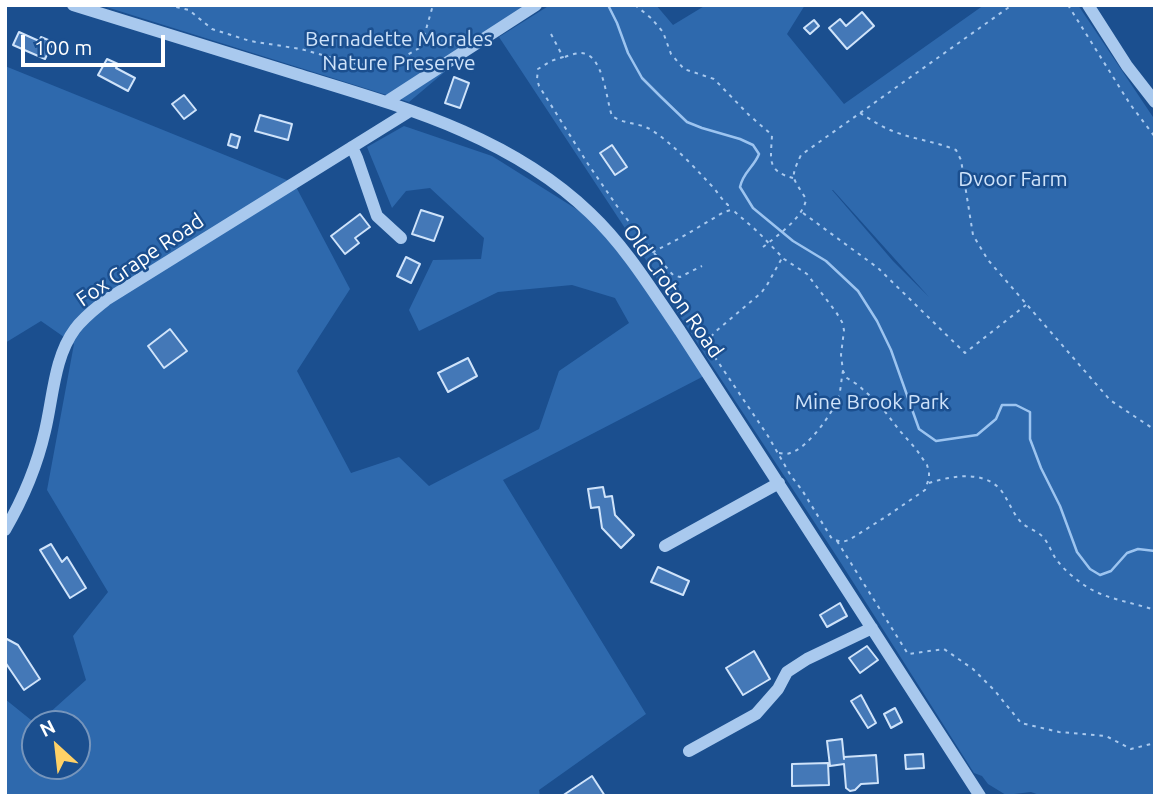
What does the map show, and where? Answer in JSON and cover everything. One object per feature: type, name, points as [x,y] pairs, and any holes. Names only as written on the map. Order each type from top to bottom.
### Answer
[{"type":"street","name":"Old Croton Road","points":[[73,5],[386,102],[475,136],[520,159],[590,213],[647,282],[980,796]]},
{"type":"street","points":[[386,102],[536,5]]},
{"type":"street","points":[[1088,5],[1127,66],[1155,102]]},
{"type":"street","name":"Fox Grape Road","points":[[5,530],[22,500],[38,455],[66,343],[82,321],[106,300],[410,111]]},
{"type":"street","points":[[352,147],[377,216],[401,238]]},
{"type":"street","points":[[665,546],[779,483]]},
{"type":"street","points":[[689,751],[756,714],[778,689],[787,672],[807,659],[872,628]]},
{"type":"path","points":[[168,5],[189,10],[212,29],[250,41],[301,49],[367,65],[393,64],[421,47],[433,5]]},
{"type":"path","points":[[635,5],[663,32],[671,54],[684,69],[714,79],[749,116],[772,135],[772,165],[776,171],[793,178]]},
{"type":"path","points":[[763,247],[797,217],[805,206],[806,199],[793,180],[793,171],[801,155],[1012,5]]},
{"type":"path","points":[[1069,5],[1130,104],[1155,138]]},
{"type":"path","points":[[551,34],[563,57]]},
{"type":"path","points":[[653,252],[724,212],[728,205],[658,134],[642,125],[626,123],[612,116],[599,69],[592,57],[582,53],[551,61],[538,69],[537,79],[540,86],[619,209],[653,252],[673,275],[680,277],[702,266]]},
{"type":"path","points":[[860,113],[889,130],[956,150],[961,160],[973,235],[988,260],[1110,400],[1155,430]]},
{"type":"path","points":[[724,212],[731,210],[752,226],[782,257],[807,274],[828,300],[844,330],[841,355],[846,378],[879,404],[927,465],[929,472],[925,490],[842,542],[832,538],[711,353],[709,344],[710,338],[721,325],[761,293],[782,257]]},
{"type":"path","points":[[802,212],[878,268],[965,353],[1027,305]]},
{"type":"path","points":[[778,452],[789,454],[795,450],[811,438],[827,419],[839,396],[843,371]]},
{"type":"path","points":[[928,483],[956,477],[986,479],[998,488],[1019,519],[1041,535],[1055,558],[1083,585],[1101,594],[1155,610]]},
{"type":"path","points":[[837,541],[908,654],[944,649],[973,669],[1021,723],[1059,732],[1106,736],[1131,749],[1155,743]]},
{"type":"green space","name":"Bernadette Morales Nature Preserve","points":[[100,5],[524,5],[409,102]]},
{"type":"green space","points":[[550,5],[656,5],[673,25],[706,5],[805,5],[787,34],[844,104],[984,5],[1078,5],[1155,120],[1155,796],[1042,796],[1031,792],[1006,795],[974,773],[646,260],[499,37]],"holes":[[[833,190],[929,297],[893,261]]]},
{"type":"green space","points":[[5,66],[294,183],[350,289],[297,371],[351,473],[399,457],[429,486],[539,429],[559,371],[629,323],[615,298],[572,285],[498,292],[419,331],[409,310],[433,260],[481,259],[484,238],[430,188],[406,191],[392,208],[367,147],[404,126],[492,156],[605,227],[704,376],[503,480],[646,714],[539,790],[540,796],[5,796],[5,699],[21,712],[21,780],[91,780],[91,710],[53,710],[86,680],[73,636],[108,592],[47,490],[74,344],[41,321],[5,343]]},
{"type":"building","points":[[862,12],[874,26],[847,49],[829,28],[840,19],[846,26]]},
{"type":"building","points":[[814,20],[819,26],[810,34],[804,28]]},
{"type":"building","points":[[19,32],[39,41],[41,37],[53,42],[45,59],[13,45]]},
{"type":"building","points":[[107,59],[118,64],[116,68],[135,78],[128,91],[98,75]]},
{"type":"building","points":[[454,77],[469,83],[460,108],[445,103]]},
{"type":"building","points":[[184,95],[196,110],[184,119],[172,104]]},
{"type":"building","points":[[260,115],[292,124],[288,140],[255,131]]},
{"type":"building","points":[[231,134],[240,137],[237,148],[228,145]]},
{"type":"building","points":[[612,145],[627,167],[615,175],[600,153]]},
{"type":"building","points":[[421,210],[443,217],[434,241],[412,234]]},
{"type":"building","points":[[360,214],[370,227],[355,238],[359,243],[345,254],[331,236]]},
{"type":"building","points":[[406,257],[420,264],[411,283],[397,276]]},
{"type":"building","points":[[170,329],[187,351],[164,368],[148,346]]},
{"type":"building","points":[[468,358],[477,376],[448,392],[438,373]]},
{"type":"building","points":[[603,487],[605,497],[612,496],[615,515],[634,535],[621,548],[602,528],[599,507],[591,508],[588,489]]},
{"type":"building","points":[[51,544],[62,562],[67,557],[86,588],[70,598],[40,550]]},
{"type":"building","points":[[658,567],[689,581],[683,595],[651,582]]},
{"type":"building","points":[[840,603],[847,616],[827,627],[820,615]]},
{"type":"building","points":[[5,638],[18,645],[40,679],[24,690],[5,662]]},
{"type":"building","points":[[867,646],[878,660],[860,673],[849,658]]},
{"type":"building","points":[[754,651],[770,679],[743,695],[726,668]]},
{"type":"building","points":[[861,695],[876,723],[868,728],[851,701]]},
{"type":"building","points":[[895,708],[902,722],[891,728],[884,714]]},
{"type":"building","points":[[842,739],[844,759],[876,755],[878,783],[861,784],[850,791],[846,788],[844,764],[830,766],[827,741]]},
{"type":"building","points":[[923,754],[924,768],[906,769],[905,755]]},
{"type":"building","points":[[828,763],[829,785],[792,786],[792,764]]},
{"type":"building","points":[[592,776],[605,796],[562,796]]},
{"type":"waterway","points":[[608,5],[628,53],[642,78],[660,96],[687,122],[753,145],[759,154],[740,187],[753,208],[793,241],[826,261],[858,291],[891,350],[919,429],[936,441],[977,435],[996,419],[1002,405],[1016,405],[1030,412],[1030,439],[1041,468],[1060,506],[1077,552],[1090,569],[1100,575],[1111,571],[1127,553],[1138,549],[1155,551]]},
{"type":"park label","name":"Dvoor Farm","points":[[1013,179]]},
{"type":"park label","name":"Mine Brook Park","points":[[872,402]]}]
